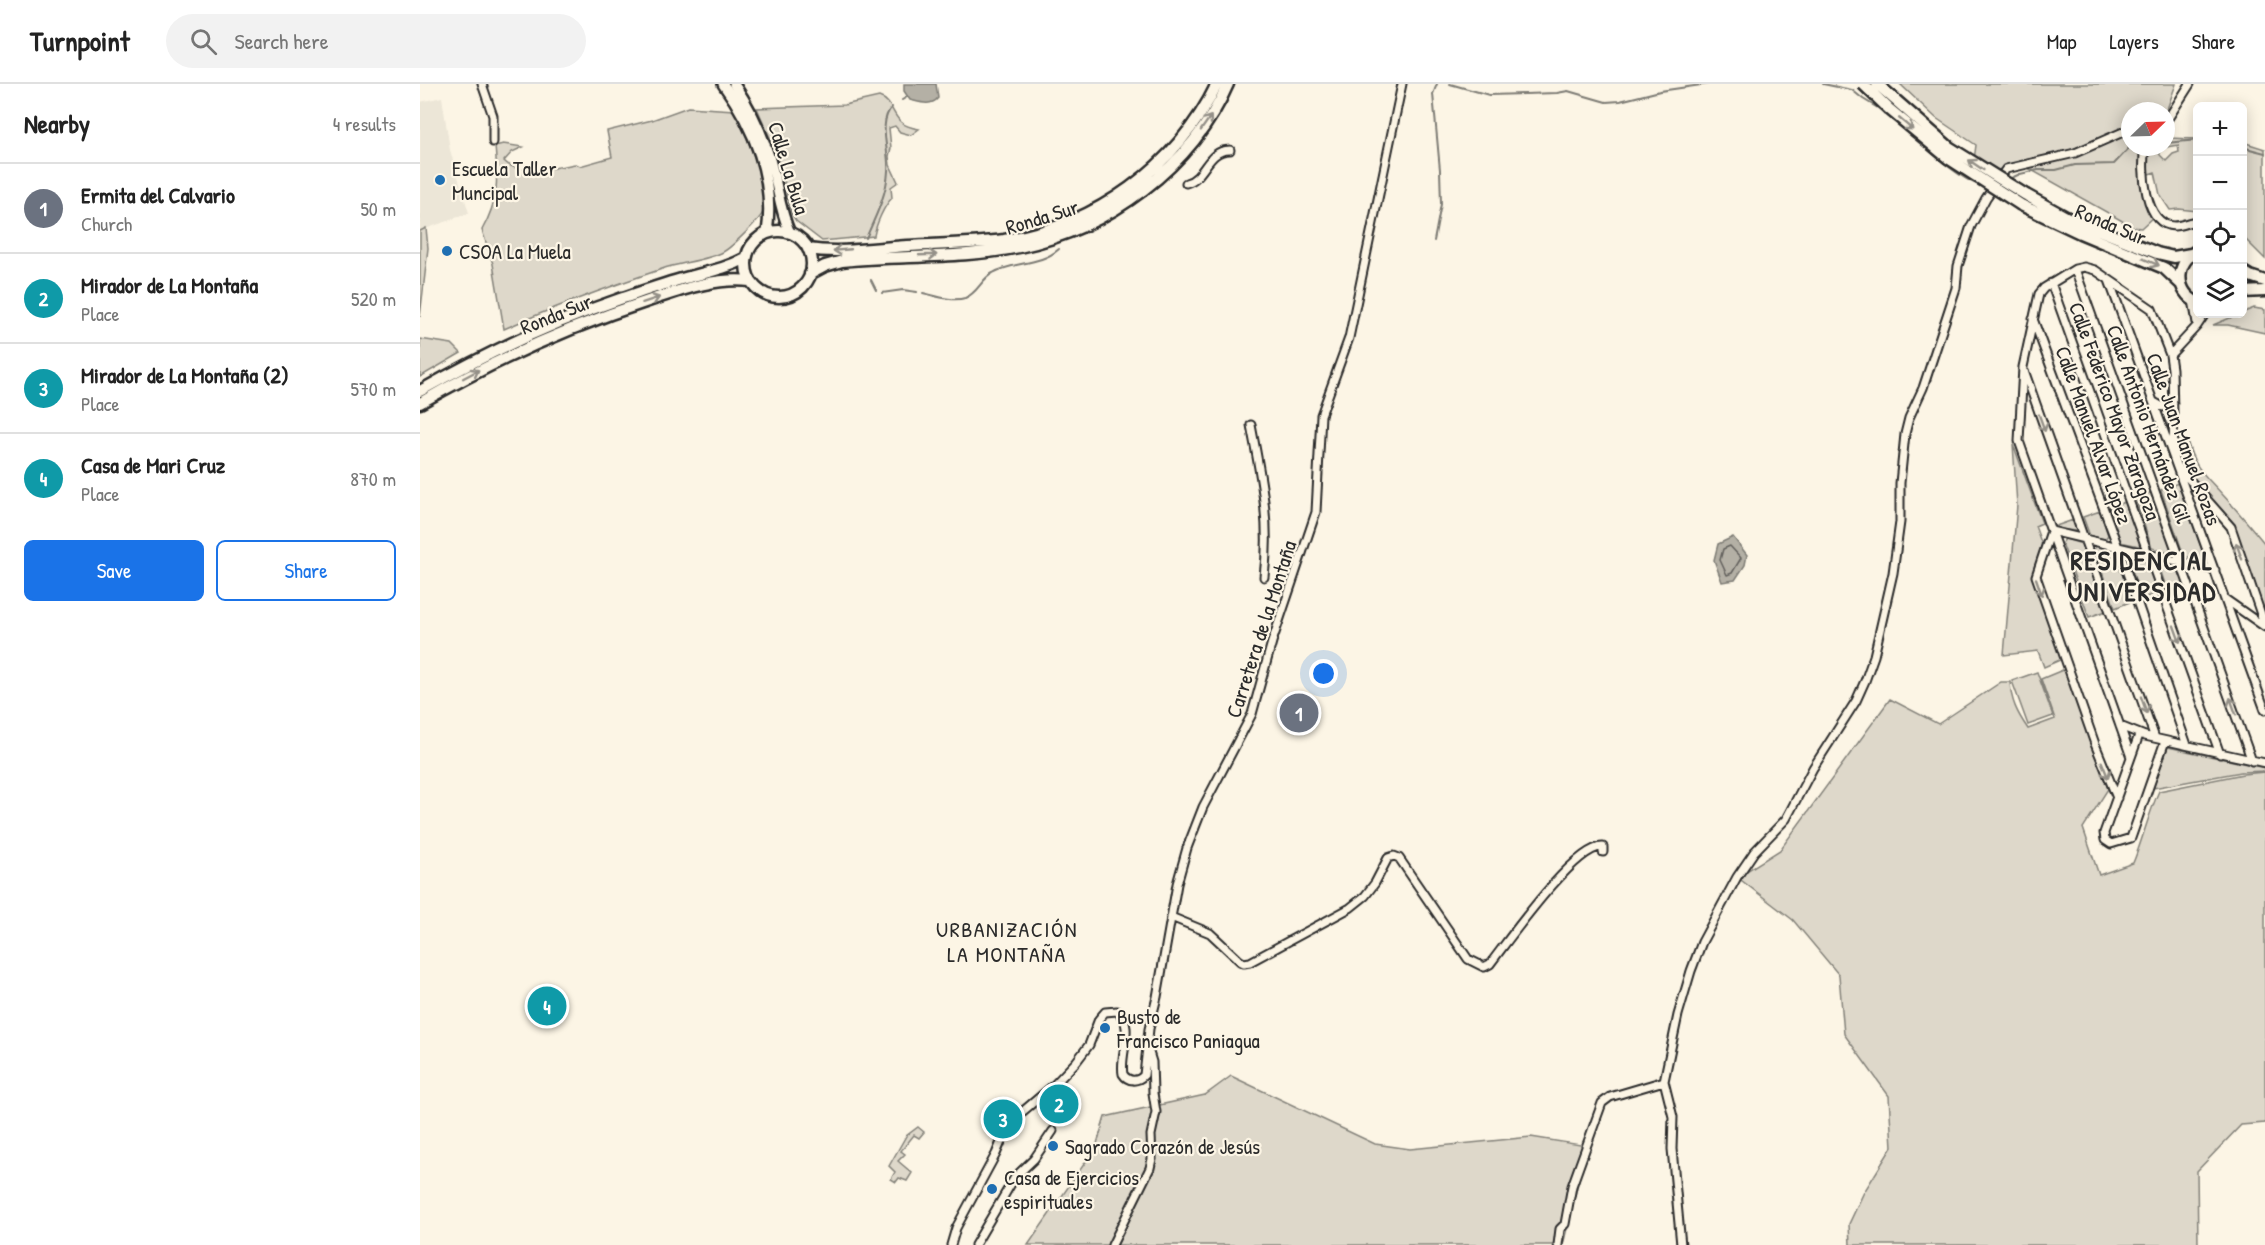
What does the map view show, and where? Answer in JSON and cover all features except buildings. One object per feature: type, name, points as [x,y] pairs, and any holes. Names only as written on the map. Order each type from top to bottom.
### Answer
[{"type":"highway","name":"Ronda Sur","points":[[808,249],[836,251],[1004,240],[1051,228],[1078,218],[1124,192],[1167,155],[1186,134],[1217,84]]},
{"type":"highway","name":"Ronda Sur","points":[[810,274],[842,261],[970,253],[1019,247],[1044,241],[1090,224],[1129,201],[1174,163],[1211,116],[1228,84]]},
{"type":"highway","points":[[1863,84],[1888,109],[1948,158],[2024,200]]},
{"type":"highway","points":[[1877,84],[1949,147],[2024,200]]},
{"type":"highway","name":"Ronda Sur","points":[[2024,200],[2157,254],[2174,257],[2193,252]]},
{"type":"highway","name":"Ronda Sur","points":[[2024,200],[2080,233],[2164,268],[2181,284],[2193,300]]},
{"type":"highway","points":[[767,232],[790,233],[804,242],[808,249],[812,266],[801,288],[786,296],[778,297],[762,292],[750,281],[746,258],[753,243],[767,232]]},
{"type":"highway","points":[[2181,284],[2181,267],[2193,253]]},
{"type":"highway","name":"Ronda Sur","points":[[420,391],[471,362],[534,331],[629,296],[718,270],[746,258]]},
{"type":"highway","points":[[2247,274],[2265,281]]},
{"type":"highway","name":"Ronda Sur","points":[[420,403],[471,374],[574,326],[675,292],[733,279],[750,281]]},
{"type":"highway","points":[[2247,292],[2265,291]]},
{"type":"main road","name":"Calle La Bula","points":[[723,84],[747,124],[759,151],[770,201],[767,232]]},
{"type":"main road","name":"Calle La Bula","points":[[734,84],[758,126],[770,160],[780,209],[790,233]]},
{"type":"street","points":[[482,84],[493,116],[493,140]]},
{"type":"street","name":"Carretera de la Montaña","points":[[951,1245],[956,1228],[996,1154],[1009,1122],[1054,1085],[1076,1062],[1089,1045],[1102,1015],[1113,1010],[1124,1017],[1126,1030],[1122,1070],[1127,1078],[1137,1080],[1144,1075],[1147,1047],[1177,884],[1193,829],[1252,714],[1272,642],[1316,512],[1321,415],[1348,338],[1402,84]]},
{"type":"street","points":[[2175,106],[2190,84]]},
{"type":"street","points":[[1681,1245],[1672,1149],[1673,1117],[1664,1081],[1678,1015],[1702,942],[1727,894],[1754,852],[1786,819],[1813,768],[1856,701],[1874,656],[1898,541],[1905,434],[1909,418],[1923,388],[1956,288],[1958,266],[1971,226],[1986,198],[2006,169],[2074,153],[2121,133]]},
{"type":"street","points":[[1186,183],[1198,177],[1210,159],[1218,152],[1230,150]]},
{"type":"street","points":[[2144,156],[2144,188],[2157,214],[2166,224],[2175,226],[2193,222]]},
{"type":"street","points":[[2132,757],[2019,441],[2023,367],[2032,316],[2041,291],[2075,269],[2084,267],[2095,270],[2152,309],[2170,355],[2175,461],[2231,527],[2265,626]]},
{"type":"street","name":"Calle Antonio Hernández Gil","points":[[2075,269],[2252,761]]},
{"type":"street","name":"Calle Juan Manuel Rozas","points":[[2109,280],[2265,710]]},
{"type":"street","name":"Calle Federico Mayor Zaragoza","points":[[2051,283],[2220,754]]},
{"type":"street","points":[[2116,299],[2126,291]]},
{"type":"street","name":"Calle Manuel Alvar López","points":[[2032,316],[2118,547],[2187,745]]},
{"type":"street","points":[[2197,318],[2197,326]]},
{"type":"street","points":[[2170,355],[2202,318]]},
{"type":"street","name":"Calle Manuel Alvar López","points":[[2027,342],[2036,338],[2042,340]]},
{"type":"street","points":[[2023,367],[2155,738]]},
{"type":"street","points":[[2021,405],[2028,400],[2035,402]]},
{"type":"street","points":[[2153,402],[2163,406],[2173,403]]},
{"type":"street","points":[[2173,403],[2161,422],[2166,427],[2173,425]]},
{"type":"street","points":[[1251,425],[1268,528],[1264,577]]},
{"type":"street","points":[[2187,494],[2192,489],[2197,489]]},
{"type":"street","points":[[2050,531],[2215,570]]},
{"type":"street","points":[[2050,531],[2036,576],[2095,744],[2117,798]]},
{"type":"street","points":[[2225,599],[2265,626]]},
{"type":"street","points":[[2232,618],[2244,611]]},
{"type":"street","points":[[2120,726],[2165,741],[2265,763]]},
{"type":"street","points":[[2152,727],[2142,735],[2132,757],[2104,833],[2105,840],[2111,844],[2130,838],[2165,741]]},
{"type":"street","points":[[2210,751],[2216,741]]},
{"type":"street","points":[[1172,917],[1210,933],[1240,961],[1250,962],[1350,908],[1365,896],[1375,884],[1388,858],[1394,856],[1399,858],[1468,959],[1484,966],[1490,964],[1530,910],[1566,872],[1596,848],[1603,847],[1604,852]]},
{"type":"street","points":[[1112,1245],[1150,1168],[1152,1159],[1151,1136],[1156,1112],[1152,1093],[1152,1062],[1147,1047]]},
{"type":"street","points":[[1558,1245],[1572,1186],[1602,1103],[1610,1096],[1664,1081]]},
{"type":"street","points":[[975,1245],[1015,1177],[1034,1159],[1053,1131]]},
{"type":"shaded area","points":[[1900,84],[2176,84],[2170,102],[2121,102],[2121,131],[2064,152],[2026,160],[1998,170],[1987,168],[1974,160],[1976,145],[1936,118]]},
{"type":"shaded area","name":"Escuela Taller Muncipal","points":[[442,97],[450,150],[469,213],[420,231],[420,102]]},
{"type":"shaded area","points":[[879,97],[887,101],[903,123],[919,129],[911,135],[900,132],[895,126],[889,128],[890,165],[898,182],[891,187],[892,198],[881,216],[874,236],[822,241],[796,221],[791,213],[783,176],[757,108],[844,105]]},
{"type":"shaded area","points":[[688,107],[734,110],[761,177],[764,204],[760,217],[732,245],[717,255],[669,267],[622,283],[504,329],[493,264],[482,230],[492,209],[496,189],[495,146],[503,144],[523,147],[512,152],[504,161],[519,169],[538,170],[576,164],[580,166],[612,157],[607,131],[652,120]]},
{"type":"shaded area","points":[[2121,137],[2121,156],[2142,156],[2142,182],[2155,215],[2141,228],[2133,227],[2026,167]]},
{"type":"shaded area","points":[[2175,138],[2193,139],[2193,211],[2170,210],[2160,195],[2155,172],[2146,175],[2148,156],[2161,156],[2166,161],[2179,152],[2178,145],[2175,146]]},
{"type":"shaded area","points":[[2247,143],[2265,149],[2265,259],[2247,241]]},
{"type":"shaded area","points":[[426,228],[428,248],[420,317],[420,231]]},
{"type":"shaded area","points":[[2254,308],[2265,310],[2265,333],[2228,325],[2213,325],[2230,318],[2247,318],[2247,311]]},
{"type":"shaded area","points":[[420,339],[452,344],[461,353],[420,377]]},
{"type":"shaded area","points":[[2181,440],[2187,440],[2200,470],[2265,544],[2265,613],[2234,524],[2181,465]]},
{"type":"shaded area","points":[[2013,444],[2042,523],[2035,526],[2042,545],[2032,577],[2062,659],[2044,667],[2038,651],[2004,655],[2017,505]]},
{"type":"shaded area","points":[[2178,483],[2204,555],[2203,561],[2184,556],[2161,490]]},
{"type":"shaded area","points":[[2152,492],[2172,554],[2152,548],[2135,498]]},
{"type":"shaded area","points":[[2127,501],[2141,542],[2139,546],[2120,542],[2109,508]]},
{"type":"shaded area","points":[[2100,511],[2108,535],[2105,539],[2090,536],[2083,517]]},
{"type":"shaded area","points":[[2073,520],[2076,531],[2057,529],[2056,526]]},
{"type":"shaded area","points":[[2065,539],[2082,544],[2106,611],[2089,617],[2062,543]]},
{"type":"shaded area","points":[[2096,546],[2114,551],[2132,601],[2115,608],[2094,550]]},
{"type":"shaded area","points":[[2127,554],[2146,558],[2159,592],[2141,599]]},
{"type":"shaded area","points":[[2161,561],[2178,566],[2185,583],[2167,590],[2158,563]]},
{"type":"shaded area","points":[[2065,669],[2108,789],[2083,828],[2099,875],[2133,863],[2159,791],[2243,774],[2265,772],[2265,1123],[2241,1125],[2197,1171],[2198,1245],[1850,1245],[1849,1224],[1864,1192],[1892,1147],[1889,1096],[1844,1034],[1839,975],[1793,920],[1737,877],[1780,850],[1890,699],[1938,724],[2001,682],[2010,682],[2015,707],[2028,729],[2055,719],[2041,679]]},
{"type":"shaded area","points":[[2037,672],[2053,716],[2028,725],[2012,681]]},
{"type":"shaded area","points":[[2168,747],[2265,768],[2265,771],[2241,772],[2153,788]]},
{"type":"shaded area","points":[[1231,1076],[1375,1144],[1410,1149],[1531,1137],[1587,1146],[1563,1245],[1028,1245],[1096,1147],[1105,1117],[1205,1095]]},
{"type":"shaded area","points":[[918,1127],[924,1132],[919,1138],[914,1135],[901,1151],[905,1154],[898,1161],[912,1173],[907,1181],[899,1178],[896,1182],[891,1179],[895,1172],[889,1166],[906,1136]]},
{"type":"water","points":[[904,84],[936,84],[938,98],[928,103],[910,100],[904,91]]},
{"type":"water","points":[[1733,537],[1747,555],[1745,565],[1735,580],[1722,582],[1714,560],[1718,544]]},
{"type":"waterway","points":[[1434,241],[1441,204],[1433,94],[1437,84]]},
{"type":"waterway","points":[[1450,84],[1489,95],[1568,91],[1606,102],[1708,84]]},
{"type":"waterway","points":[[1823,84],[1852,90],[1886,113]]},
{"type":"waterway","points":[[902,100],[907,97]]},
{"type":"waterway","points":[[866,238],[880,206],[887,180],[885,121],[892,107]]},
{"type":"waterway","points":[[2175,142],[2193,140]]},
{"type":"waterway","points":[[1921,142],[1959,174],[1983,186]]},
{"type":"waterway","points":[[2247,148],[2265,153]]},
{"type":"waterway","points":[[2007,180],[2038,170],[2056,170],[2075,165],[2114,164],[2122,156]]},
{"type":"waterway","points":[[923,293],[949,299],[965,298],[993,273],[1044,258],[1059,249]]},
{"type":"waterway","points":[[871,280],[876,290]]},
{"type":"waterway","points":[[882,293],[903,290],[917,292]]},
{"type":"place","name":"Escuela Taller Muncipal","points":[[440,180]]},
{"type":"place","name":"CSOA La Muela","points":[[447,251]]},
{"type":"place","name":"Ermita del Calvario","points":[[1299,713]]},
{"type":"place","name":"Casa de Mari Cruz","points":[[547,1006]]},
{"type":"place","name":"Busto de Francisco Paniagua","points":[[1105,1028]]},
{"type":"place","name":"Mirador de La Montaña","points":[[1059,1104]]},
{"type":"place","name":"Mirador de La Montaña (2)","points":[[1003,1119]]},
{"type":"place","name":"Sagrado Corazón de Jesús","points":[[1053,1146]]},
{"type":"place","name":"Casa de Ejercicios espirituales","points":[[992,1189]]},
{"type":"district","name":"RESIDENCIAL UNIVERSIDAD","points":[[2142,576]]},
{"type":"district","name":"URBANIZACIÓN LA MONTAÑA","points":[[1007,942]]}]
